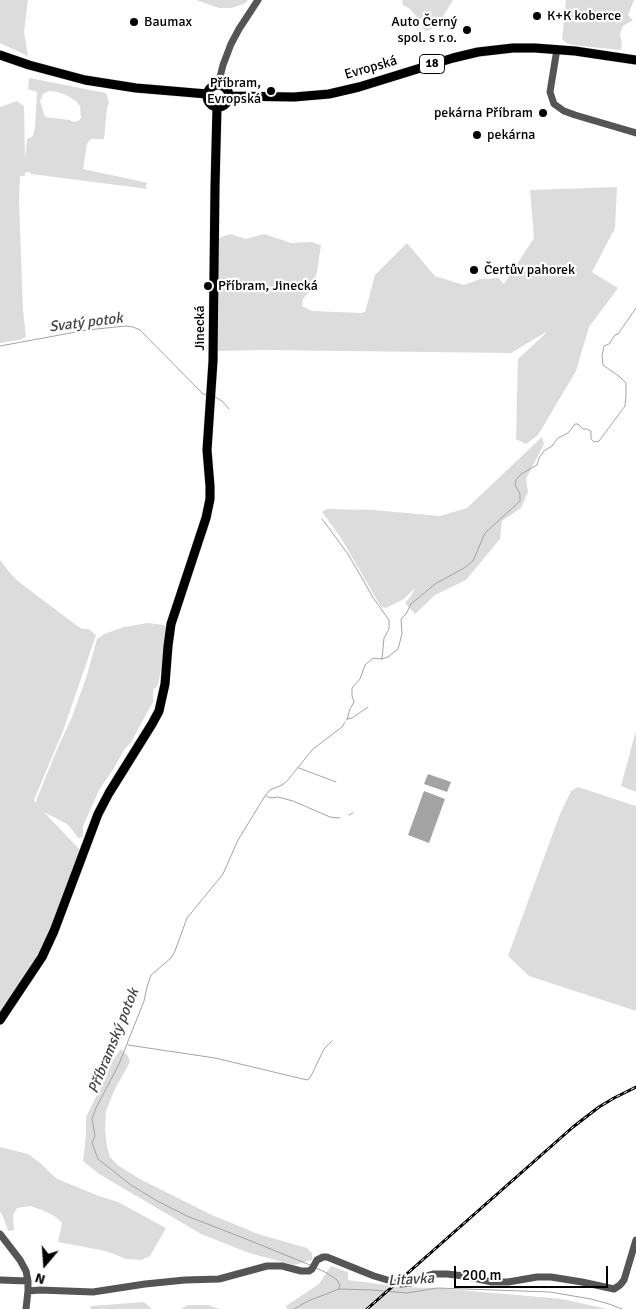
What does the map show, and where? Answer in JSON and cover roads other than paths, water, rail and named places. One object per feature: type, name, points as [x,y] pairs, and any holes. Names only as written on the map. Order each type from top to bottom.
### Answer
[{"type":"main road","name":"Evropská","points":[[230,96],[294,97],[329,94],[478,52],[513,48],[557,49],[636,60]]},
{"type":"main road","points":[[0,55],[85,80],[136,88],[207,94]]},
{"type":"main road","points":[[218,85],[225,87],[230,96],[225,105],[217,107],[210,104],[207,100],[207,94],[211,87],[218,85]]},
{"type":"main road","name":"Jinecká","points":[[0,1020],[42,957],[54,931],[98,814],[118,776],[159,711],[166,684],[171,624],[206,518],[210,493],[207,442],[213,361],[217,107]]},
{"type":"street","points":[[218,85],[231,44],[258,0]]},
{"type":"street","points":[[557,49],[550,92],[554,104],[564,111],[636,133]]},
{"type":"street","points":[[0,1234],[26,1271],[28,1281],[26,1309]]},
{"type":"street","points":[[28,1291],[93,1292],[144,1284],[219,1279],[267,1266],[282,1266],[300,1271],[309,1271],[320,1258],[327,1258],[401,1284],[411,1283],[433,1274],[447,1274],[500,1282],[551,1277],[614,1289],[624,1280],[636,1240]]},
{"type":"street","points":[[0,1280],[28,1281]]},
{"type":"waterway","name":"Příbramský potok","points":[[347,720],[354,702],[352,688],[360,679],[365,665],[373,658],[382,659],[388,657],[398,649],[402,634],[401,619],[411,604],[435,584],[473,561],[485,533],[520,501],[520,494],[515,485],[516,480],[521,474],[537,465],[544,451],[552,446],[558,438],[568,433],[575,424],[591,431],[591,439],[594,442],[599,441],[625,406],[626,383],[603,365],[602,356],[604,346],[609,344],[615,335],[618,334],[636,308]]},
{"type":"waterway","name":"Svatý potok","points":[[0,346],[87,330],[133,327],[140,330],[203,394],[207,395]]},
{"type":"waterway","name":"Svatý potok","points":[[215,397],[222,401],[229,409]]},
{"type":"waterway","name":"Svatý potok","points":[[322,519],[348,554],[374,599],[389,620],[389,629],[384,638],[382,659]]},
{"type":"waterway","points":[[347,719],[352,718],[368,707]]},
{"type":"waterway","name":"Příbramský potok","points":[[310,1265],[187,1216],[131,1185],[98,1159],[92,1143],[95,1136],[92,1119],[119,1064],[144,1001],[151,975],[171,958],[187,918],[223,874],[238,840],[265,796],[270,790],[287,781],[313,749],[342,727],[345,722]]},
{"type":"waterway","points":[[299,768],[336,782]]},
{"type":"waterway","points":[[266,796],[293,801],[330,817],[340,818]]},
{"type":"waterway","points":[[349,815],[353,813]]},
{"type":"waterway","points":[[128,1045],[215,1058],[307,1080],[310,1078],[324,1049],[332,1041]]},
{"type":"waterway","name":"Příbramský potok","points":[[316,1268],[337,1280],[340,1285],[339,1289]]},
{"type":"waterway","name":"Litavka","points":[[294,1309],[308,1301],[339,1289],[407,1293],[437,1288],[550,1292],[591,1299],[622,1309]]},
{"type":"railway","points":[[367,1309],[573,1127],[599,1107],[636,1087]]},
{"type":"place","name":"K+K koberce","points":[[537,16]]},
{"type":"place","name":"Baumax","points":[[134,22]]},
{"type":"place","name":"Auto Černý spol. s r.o.","points":[[467,30]]},
{"type":"place","name":"Příbram, Evropská","points":[[271,91]]},
{"type":"place","name":"pekárna Příbram","points":[[543,113]]},
{"type":"place","name":"pekárna","points":[[477,135]]},
{"type":"place","name":"Čertův pahorek","points":[[474,270]]},
{"type":"place","name":"Příbram, Jinecká","points":[[208,286]]}]
